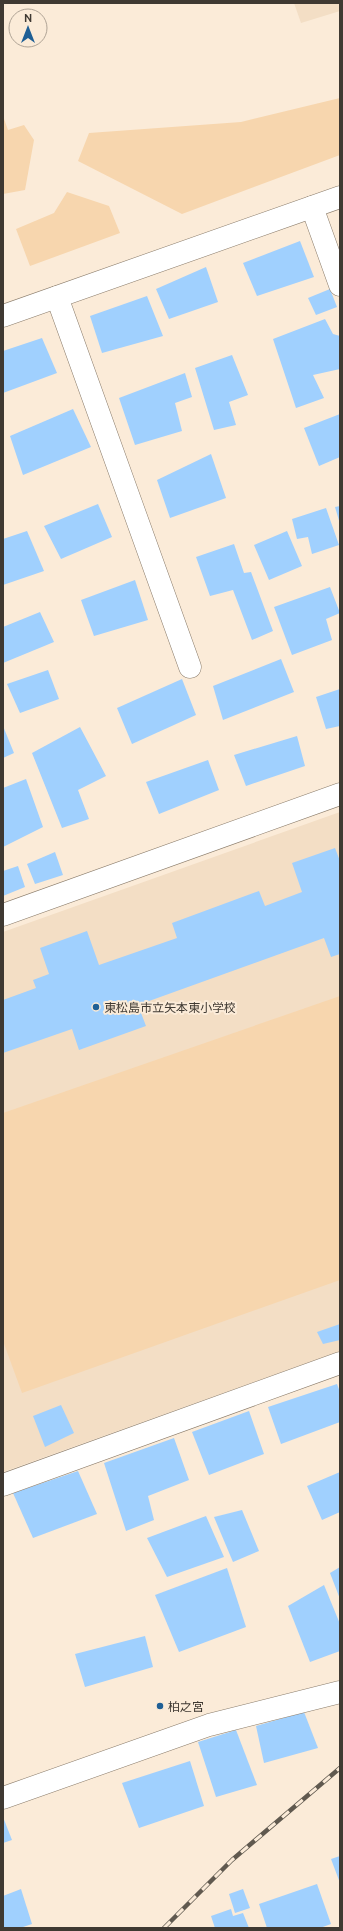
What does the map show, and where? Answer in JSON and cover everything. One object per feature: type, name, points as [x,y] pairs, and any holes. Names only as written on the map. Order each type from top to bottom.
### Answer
[{"type":"street","points":[[3,316],[340,197]]},
{"type":"street","points":[[312,207],[340,284]]},
{"type":"street","points":[[57,297],[190,667]]},
{"type":"street","points":[[3,916],[340,794]]},
{"type":"street","points":[[3,1485],[340,1363]]},
{"type":"street","points":[[3,1798],[208,1725],[340,1692]]},
{"type":"shaded area","points":[[294,3],[340,3],[340,11],[301,23]]},
{"type":"shaded area","points":[[340,98],[340,155],[182,214],[78,161],[89,133],[241,122]]},
{"type":"shaded area","points":[[3,116],[8,130],[24,125],[34,140],[25,190],[3,194]]},
{"type":"shaded area","points":[[67,192],[109,206],[120,233],[30,266],[16,229],[54,213]]},
{"type":"shaded area","name":"東松島市立矢本東小学校","points":[[340,812],[340,1351],[3,1472],[3,932]]},
{"type":"shaded area","points":[[340,996],[340,1280],[22,1393],[3,1341],[3,1113]]},
{"type":"building","points":[[300,241],[314,277],[257,296],[243,263]]},
{"type":"building","points":[[206,267],[218,302],[169,319],[156,289]]},
{"type":"building","points":[[330,289],[337,307],[316,315],[308,298]]},
{"type":"building","points":[[147,296],[163,336],[102,353],[90,316]]},
{"type":"building","points":[[325,319],[333,334],[340,336],[340,369],[313,375],[324,398],[296,408],[273,339]]},
{"type":"building","points":[[42,338],[57,373],[3,393],[3,351]]},
{"type":"building","points":[[232,355],[248,395],[229,402],[236,425],[214,430],[195,368]]},
{"type":"building","points":[[185,373],[192,397],[175,403],[182,431],[135,445],[119,398]]},
{"type":"building","points":[[73,409],[91,447],[23,475],[10,436]]},
{"type":"building","points":[[340,414],[340,457],[319,466],[304,428]]},
{"type":"building","points":[[211,454],[226,498],[170,518],[157,480]]},
{"type":"building","points":[[98,504],[112,537],[61,559],[44,526]]},
{"type":"building","points":[[340,506],[340,524],[335,507]]},
{"type":"building","points":[[326,508],[339,545],[312,554],[308,537],[297,539],[292,519]]},
{"type":"building","points":[[27,531],[44,571],[3,585],[3,539]]},
{"type":"building","points":[[287,531],[302,566],[269,580],[254,545]]},
{"type":"building","points":[[234,544],[244,573],[251,572],[273,631],[252,640],[233,590],[210,596],[196,557]]},
{"type":"building","points":[[135,580],[148,620],[94,636],[81,600]]},
{"type":"building","points":[[330,587],[340,613],[326,619],[332,640],[292,655],[274,607]]},
{"type":"building","points":[[40,612],[54,642],[3,663],[3,627]]},
{"type":"building","points":[[281,659],[294,692],[223,720],[213,686]]},
{"type":"building","points":[[48,670],[59,699],[20,713],[7,684]]},
{"type":"building","points":[[182,679],[196,715],[132,744],[117,708]]},
{"type":"building","points":[[340,689],[340,726],[326,729],[316,697]]},
{"type":"building","points":[[3,726],[14,753],[3,758]]},
{"type":"building","points":[[80,727],[106,776],[78,790],[89,819],[62,828],[32,753]]},
{"type":"building","points":[[297,736],[305,766],[246,786],[234,755]]},
{"type":"building","points":[[208,760],[219,790],[159,814],[146,782]]},
{"type":"building","points":[[26,779],[43,827],[3,847],[3,788]]},
{"type":"building","points":[[335,848],[340,861],[340,954],[331,957],[324,938],[138,1005],[146,1026],[79,1050],[72,1029],[3,1053],[3,1000],[36,988],[33,980],[49,974],[40,948],[87,931],[99,965],[177,938],[172,923],[259,891],[265,906],[302,892],[292,863]]},
{"type":"building","points":[[55,852],[63,875],[35,884],[27,864]]},
{"type":"building","points":[[18,866],[25,887],[3,896],[3,871]]},
{"type":"building","points":[[340,1324],[340,1340],[323,1344],[317,1332]]},
{"type":"building","points":[[337,1384],[340,1392],[340,1422],[281,1444],[268,1407]]},
{"type":"building","points":[[61,1405],[74,1433],[45,1447],[33,1416]]},
{"type":"building","points":[[249,1411],[264,1454],[209,1475],[192,1432]]},
{"type":"building","points":[[174,1438],[189,1480],[148,1496],[154,1520],[126,1531],[104,1463]]},
{"type":"building","points":[[78,1471],[97,1514],[33,1538],[13,1493]]},
{"type":"building","points":[[340,1472],[340,1512],[322,1520],[307,1486]]},
{"type":"building","points":[[242,1510],[259,1551],[233,1562],[214,1517]]},
{"type":"building","points":[[206,1516],[224,1557],[167,1577],[147,1538]]},
{"type":"building","points":[[340,1567],[340,1599],[330,1573]]},
{"type":"building","points":[[227,1568],[246,1627],[179,1652],[155,1595]]},
{"type":"building","points":[[324,1585],[340,1624],[340,1651],[310,1662],[288,1606]]},
{"type":"building","points":[[145,1636],[153,1667],[85,1687],[75,1654]]},
{"type":"building","points":[[304,1712],[318,1748],[264,1763],[256,1726]]},
{"type":"building","points":[[236,1730],[257,1785],[216,1797],[198,1742]]},
{"type":"building","points":[[190,1761],[204,1806],[139,1828],[122,1783]]},
{"type":"building","points":[[3,1817],[12,1840],[3,1843]]},
{"type":"building","points":[[340,1856],[340,1883],[331,1859]]},
{"type":"building","points":[[317,1884],[331,1924],[320,1928],[267,1928],[259,1904]]},
{"type":"building","points":[[21,1889],[32,1924],[20,1928],[3,1928],[3,1896]]},
{"type":"building","points":[[243,1889],[250,1908],[235,1913],[229,1894]]},
{"type":"building","points":[[231,1909],[233,1916],[243,1913],[249,1928],[215,1928],[211,1916]]},
{"type":"railway","points":[[164,1928],[232,1860],[340,1768]]},
{"type":"place","name":"東松島市立矢本東小学校","points":[[96,1007]]},
{"type":"place","name":"柏之宮","points":[[160,1706]]}]
